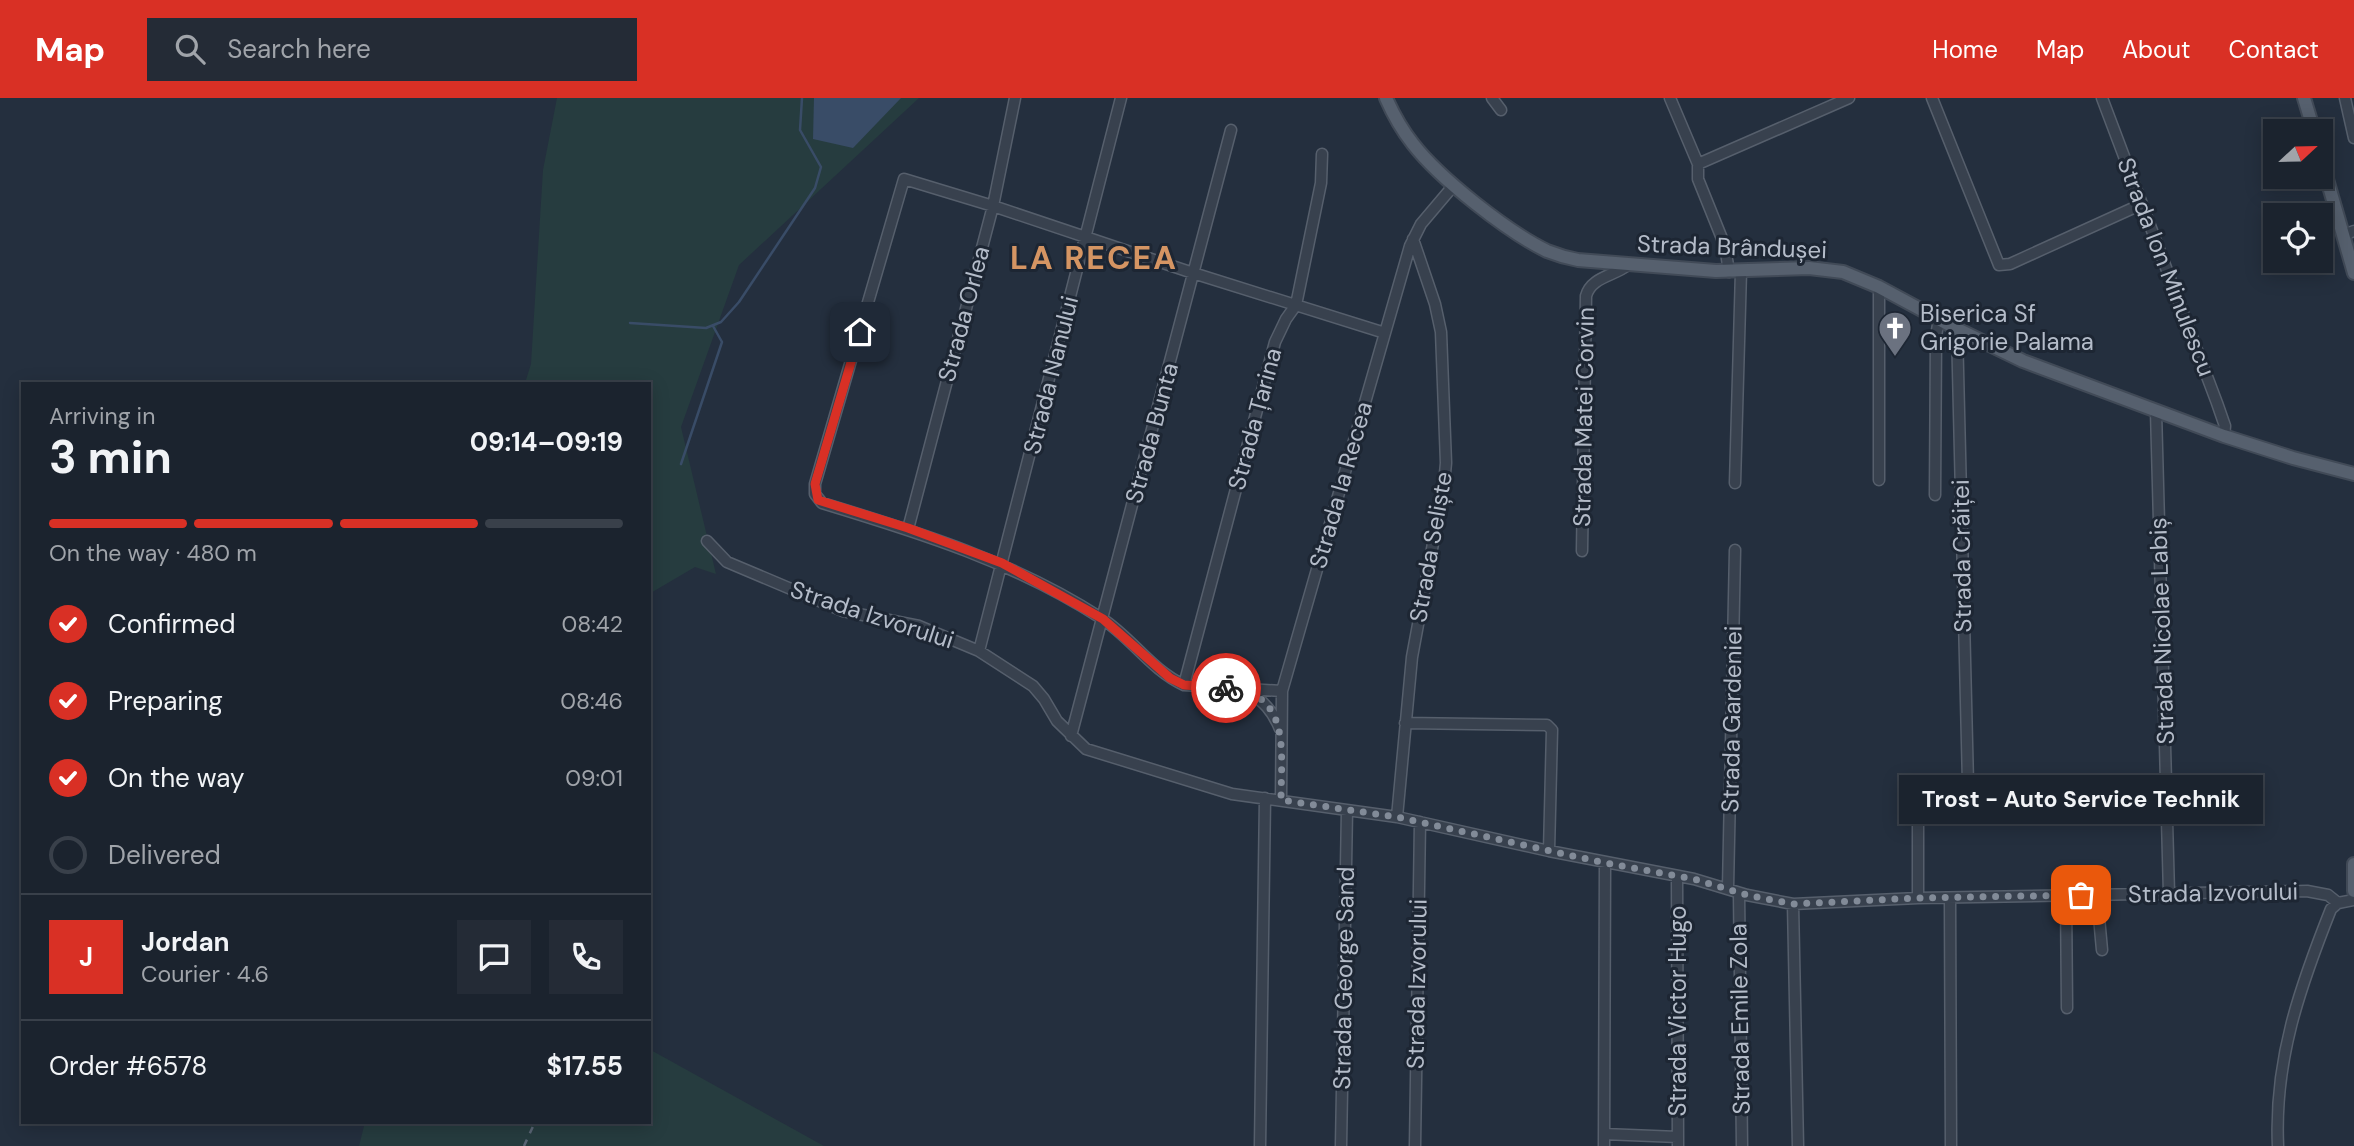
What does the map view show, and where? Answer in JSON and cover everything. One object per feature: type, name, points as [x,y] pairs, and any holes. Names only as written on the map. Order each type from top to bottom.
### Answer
[{"type":"main road","name":"Strada Brândușei","points":[[1386,98],[1399,124],[1415,146],[1454,185],[1547,250],[1578,260],[1628,265],[1735,271],[1796,268],[1827,270],[1860,277],[2023,361],[2224,436],[2354,474]]},
{"type":"main road","points":[[2304,98],[2310,119]]},
{"type":"main road","points":[[2333,189],[2349,233],[2354,273]]},
{"type":"main road","points":[[2354,864],[2354,891]]},
{"type":"street","name":"Strada Orlea","points":[[908,528],[993,206],[1015,98]]},
{"type":"street","name":"Strada Nanului","points":[[979,651],[1121,98]]},
{"type":"street","points":[[1492,98],[1501,110]]},
{"type":"street","points":[[1670,98],[1698,164],[1698,179],[1735,271],[1735,483]]},
{"type":"street","points":[[1698,164],[1849,98]]},
{"type":"street","points":[[1932,98],[1999,265],[2010,264],[2143,204]]},
{"type":"street","name":"Strada Ion Minulescu","points":[[2102,98],[2217,403],[2225,426],[2224,436]]},
{"type":"street","points":[[2345,98],[2354,138]]},
{"type":"street","name":"Strada Bunta","points":[[1071,736],[1231,130]]},
{"type":"street","name":"Strada Țarina","points":[[1184,685],[1275,342],[1296,305],[1321,183],[1322,154]]},
{"type":"street","points":[[1282,691],[1184,685],[1170,678],[1103,619],[1002,563],[908,528],[822,503],[815,494],[815,484],[904,179],[1385,333]]},
{"type":"street","name":"Strada la Recea","points":[[1281,800],[1282,691],[1413,239],[1421,224],[1454,185]]},
{"type":"street","name":"Strada Seliște","points":[[1397,817],[1412,657],[1446,463],[1441,332],[1435,304],[1413,239]]},
{"type":"street","name":"Strada Matei Corvin","points":[[1582,551],[1586,296],[1588,288],[1594,282],[1628,265]]},
{"type":"street","points":[[1879,287],[1879,480]]},
{"type":"street","points":[[1935,495],[1936,336],[1940,319]]},
{"type":"street","name":"Strada Crăiței","points":[[1957,329],[1968,784]]},
{"type":"street","name":"Strada Nicolae Labiș","points":[[2157,411],[2169,894]]},
{"type":"street","name":"Strada Izvorului","points":[[707,541],[727,562],[843,611],[919,626],[979,651],[1033,686],[1057,721],[1086,749],[1232,794],[1397,817],[1605,863],[1677,876],[1793,904],[1918,898],[2307,891],[2328,895],[2338,903]]},
{"type":"street","name":"Strada Gardeniei","points":[[1734,891],[1735,550]]},
{"type":"street","points":[[1244,689],[1261,699],[1269,708],[1282,735]]},
{"type":"street","points":[[1405,723],[1547,725],[1552,730],[1549,851]]},
{"type":"street","points":[[1259,1146],[1265,798]]},
{"type":"street","name":"Strada George Sand","points":[[1341,1146],[1347,810]]},
{"type":"street","points":[[1918,810],[1918,898]]},
{"type":"street","name":"Strada Izvorului","points":[[1415,1146],[1420,822]]},
{"type":"street","points":[[1604,1146],[1605,863]]},
{"type":"street","name":"Strada Victor Hugo","points":[[1677,876],[1678,1142]]},
{"type":"street","name":"Strada Emile Zola","points":[[1734,891],[1742,1146]]},
{"type":"street","points":[[2097,895],[2102,950]]},
{"type":"street","points":[[2066,896],[2067,1008]]},
{"type":"street","points":[[1950,898],[1951,1146]]},
{"type":"street","points":[[2278,1146],[2281,1076],[2295,1005],[2331,909],[2338,903],[2354,900]]},
{"type":"street","points":[[1793,904],[1798,1146]]},
{"type":"street","points":[[1604,1135],[1678,1142]]},
{"type":"green space","points":[[557,98],[919,98],[739,265],[681,427],[716,574],[695,567],[651,593],[651,382],[525,382],[531,364],[543,170]]},
{"type":"green space","points":[[651,1050],[824,1146],[359,1146],[364,1124],[651,1124]]},
{"type":"water","points":[[814,98],[901,98],[853,148],[813,139]]},
{"type":"waterway","points":[[630,323],[706,328],[721,322],[739,302],[815,188],[821,167],[800,130],[802,98]]},
{"type":"waterway","points":[[681,464],[722,342],[713,326]]},
{"type":"railway","points":[[524,1146],[534,1124]]},
{"type":"way so far","points":[[1226,688],[1244,689],[1261,699],[1277,720],[1282,735],[1281,800],[1397,817],[1605,863],[1694,879],[1747,895],[1793,904],[2081,895]]},
{"type":"place","name":"Biserica Sf Grigorie Palama","points":[[1895,358]]},
{"type":"place","name":"Trost - Auto Service Technik","points":[[2081,895]]},
{"type":"district","name":"LA RECEA","points":[[1094,258]]},
{"type":"route","points":[[860,332],[815,484],[818,500],[908,528],[1002,563],[1103,619],[1170,678],[1184,685],[1226,688]]}]
